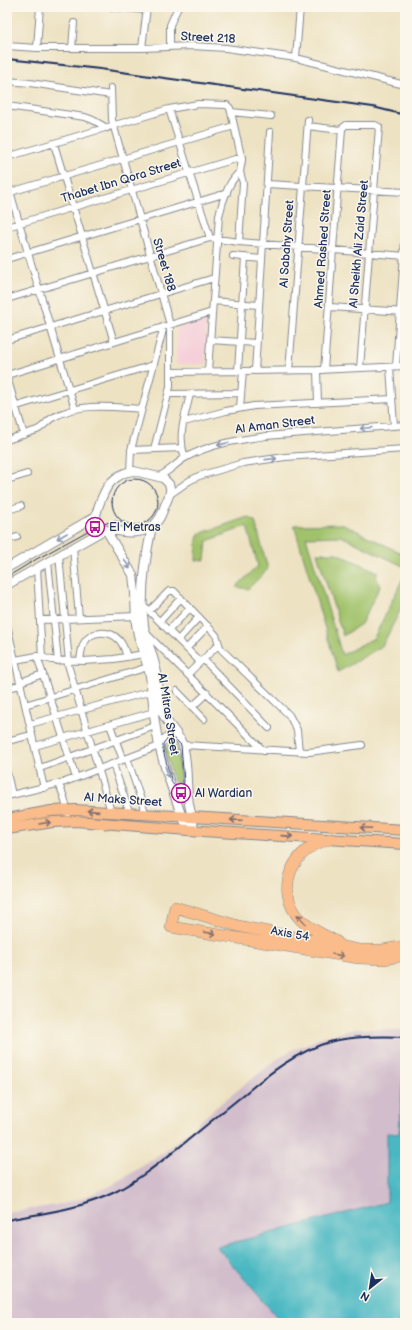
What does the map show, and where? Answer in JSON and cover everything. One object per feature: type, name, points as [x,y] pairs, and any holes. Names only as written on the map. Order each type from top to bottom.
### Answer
[{"type":"highway","points":[[330,839],[313,845],[302,853],[297,859],[289,878],[288,893],[292,907],[305,924],[346,947]]},
{"type":"highway","name":"Axis 54","points":[[405,946],[375,955],[358,958],[171,927],[175,907],[238,926],[346,947],[375,955],[393,958],[405,955]]},
{"type":"main road","name":"Al Maks Street","points":[[7,819],[51,811],[67,810],[405,830]]},
{"type":"main road","name":"Al Maks Street","points":[[7,829],[68,821],[405,844]]},
{"type":"main road","points":[[262,834],[263,821]]},
{"type":"street","points":[[37,48],[40,7]]},
{"type":"street","points":[[112,7],[147,8],[142,48]]},
{"type":"street","points":[[170,47],[170,25],[178,7]]},
{"type":"street","points":[[296,58],[300,7]]},
{"type":"street","points":[[72,48],[74,23]]},
{"type":"street","name":"Street 218","points":[[7,46],[37,48],[142,48],[192,46],[220,48],[296,58],[405,85]]},
{"type":"street","points":[[7,81],[111,95]]},
{"type":"street","name":"Street 188","points":[[111,88],[110,127],[123,159],[132,190],[161,294],[167,326],[171,372],[169,394],[154,449]]},
{"type":"street","points":[[7,157],[169,109],[198,104],[226,105],[230,107],[242,157],[240,172],[243,183],[239,242]]},
{"type":"street","points":[[7,106],[85,118],[97,121],[110,127]]},
{"type":"street","points":[[169,109],[210,238]]},
{"type":"street","points":[[231,112],[271,116]]},
{"type":"street","name":"Al Sabahy Street","points":[[289,371],[308,123],[340,130],[342,129]]},
{"type":"street","name":"Al Sheikh Ali Zaid Street","points":[[342,129],[346,125],[375,125],[379,127],[360,368]]},
{"type":"street","points":[[9,193],[234,126]]},
{"type":"street","name":"Ahmed Rashed Street","points":[[324,370],[339,188],[342,129]]},
{"type":"street","points":[[255,371],[270,132]]},
{"type":"street","points":[[54,144],[114,342]]},
{"type":"street","name":"Thabet Ibn Qora Street","points":[[7,227],[242,157]]},
{"type":"street","points":[[208,371],[219,216],[221,207],[233,179],[240,172]]},
{"type":"street","points":[[7,181],[9,193],[20,223],[75,409]]},
{"type":"street","points":[[267,184],[405,192]]},
{"type":"street","points":[[7,259],[227,193]]},
{"type":"street","points":[[7,299],[210,238],[239,242],[404,256]]},
{"type":"street","points":[[394,426],[392,399],[393,367],[402,312],[405,240]]},
{"type":"street","points":[[233,256],[262,259]]},
{"type":"street","points":[[240,408],[240,342],[245,257]]},
{"type":"street","points":[[7,340],[214,278]]},
{"type":"street","points":[[213,301],[258,305]]},
{"type":"street","points":[[330,307],[402,312]]},
{"type":"street","points":[[24,435],[7,376],[60,358],[212,312]]},
{"type":"street","points":[[130,472],[131,450],[153,365],[167,326]]},
{"type":"street","points":[[210,340],[256,343]]},
{"type":"street","points":[[7,409],[153,365]]},
{"type":"street","points":[[171,372],[289,371],[405,366]]},
{"type":"street","points":[[317,370],[318,403]]},
{"type":"street","points":[[169,394],[241,393]]},
{"type":"street","points":[[186,458],[181,440],[190,394]]},
{"type":"street","points":[[184,422],[240,408],[392,399]]},
{"type":"street","points":[[7,440],[41,429],[52,417],[75,409],[96,406],[142,409]]},
{"type":"street","name":"Al Aman Street","points":[[157,477],[167,472],[186,458],[211,447],[245,439],[405,425]]},
{"type":"street","points":[[131,450],[182,448]]},
{"type":"street","points":[[169,495],[189,481],[200,476],[243,463],[285,457],[405,449]]},
{"type":"street","points":[[130,472],[139,472],[163,478],[168,483],[170,489],[169,495],[160,518],[144,531],[135,533],[105,530],[96,523],[96,516],[103,495],[108,486],[120,475],[130,472]]},
{"type":"street","points":[[7,480],[27,474]]},
{"type":"street","points":[[7,510],[21,506]]},
{"type":"street","points":[[7,568],[96,516]]},
{"type":"street","name":"Al Mitras Street","points":[[152,526],[147,548],[144,579],[143,605],[145,632],[156,672],[163,714],[181,742],[185,757],[188,802],[193,817],[193,830]]},
{"type":"street","points":[[7,586],[105,530]]},
{"type":"street","name":"Al Mitras Street","points":[[105,530],[131,570],[134,580],[138,635],[148,667],[159,746],[182,817],[187,826],[193,830]]},
{"type":"street","points":[[7,540],[17,537]]},
{"type":"street","points":[[73,547],[79,618]]},
{"type":"street","points":[[59,555],[68,662],[111,812]]},
{"type":"street","points":[[48,562],[58,661]]},
{"type":"street","points":[[37,568],[40,620],[39,657],[42,674],[76,778]]},
{"type":"street","points":[[134,580],[144,579]]},
{"type":"street","points":[[149,611],[171,590],[174,591],[218,637],[222,650],[289,715],[297,730],[299,752]]},
{"type":"street","points":[[160,621],[181,598]]},
{"type":"street","points":[[143,605],[178,640],[202,660],[269,728]]},
{"type":"street","points":[[169,630],[190,608]]},
{"type":"street","points":[[40,620],[136,616]]},
{"type":"street","points":[[178,640],[199,617]]},
{"type":"street","points":[[7,626],[44,788]]},
{"type":"street","points":[[187,648],[208,626]]},
{"type":"street","points":[[80,662],[82,647],[85,641],[96,633],[103,632],[116,636],[124,647],[127,657]]},
{"type":"street","points":[[145,632],[264,750]]},
{"type":"street","points":[[188,674],[219,644]]},
{"type":"street","points":[[7,658],[39,657],[58,661],[80,662],[144,654]]},
{"type":"street","points":[[25,705],[148,667]]},
{"type":"street","points":[[7,688],[42,674]]},
{"type":"street","points":[[30,724],[152,691]]},
{"type":"street","points":[[177,691],[204,719]]},
{"type":"street","points":[[192,707],[207,692]]},
{"type":"street","points":[[35,746],[154,712]]},
{"type":"street","points":[[110,725],[125,759],[146,815]]},
{"type":"street","points":[[40,768],[156,726]]},
{"type":"street","points":[[7,741],[32,735]]},
{"type":"street","points":[[7,773],[10,795],[44,788],[60,784],[113,764],[159,746],[163,740],[175,737],[181,742],[299,752],[326,751],[362,745]]},
{"type":"street","points":[[113,764],[130,814]]},
{"type":"street","points":[[60,784],[67,810],[68,821]]},
{"type":"shaded area","points":[[207,319],[205,364],[176,364],[177,328]]},
{"type":"shaded area","points":[[355,1029],[405,1030],[405,1129],[399,1134],[387,1134],[387,1202],[217,1247],[282,1323],[7,1323],[7,1213],[62,1204],[80,1199],[113,1185],[164,1152],[225,1100],[276,1060],[290,1051],[322,1037]]},
{"type":"green space","points":[[248,517],[255,521],[268,569],[248,589],[236,587],[258,566],[247,526],[207,541],[205,560],[196,561],[197,539],[199,534]]},
{"type":"green space","points":[[343,524],[405,555],[405,567],[341,536],[306,537],[342,655],[374,638],[405,574],[405,601],[382,646],[338,672],[294,525]]},
{"type":"green space","points":[[317,553],[336,553],[378,572],[376,575],[380,586],[361,624],[343,636]]},
{"type":"green space","points":[[170,744],[174,745],[177,749],[181,778],[179,783],[175,783],[173,780],[165,750]]},
{"type":"water","points":[[405,1054],[405,1323],[282,1323],[217,1247],[387,1202],[387,1133],[399,1134]]},
{"type":"tram line","points":[[131,479],[139,479],[148,483],[154,489],[158,502],[154,515],[148,521],[139,525],[131,525],[122,521],[116,515],[112,506],[112,498],[116,489],[122,483],[131,479]]},
{"type":"tram line","points":[[7,577],[95,527],[113,521],[123,522]]},
{"type":"tram line","points":[[170,738],[175,739],[181,745],[184,782],[181,793],[172,783],[163,750],[163,744],[170,738]]},
{"type":"railway","points":[[7,59],[100,69],[373,107],[405,115]]},
{"type":"railway","points":[[7,1220],[48,1213],[89,1203],[123,1188],[139,1178],[269,1074],[293,1058],[319,1045],[351,1038],[387,1036],[405,1037]]},
{"type":"place","name":"El Metras","points":[[95,527]]},
{"type":"place","name":"Al Wardian","points":[[181,793]]}]
